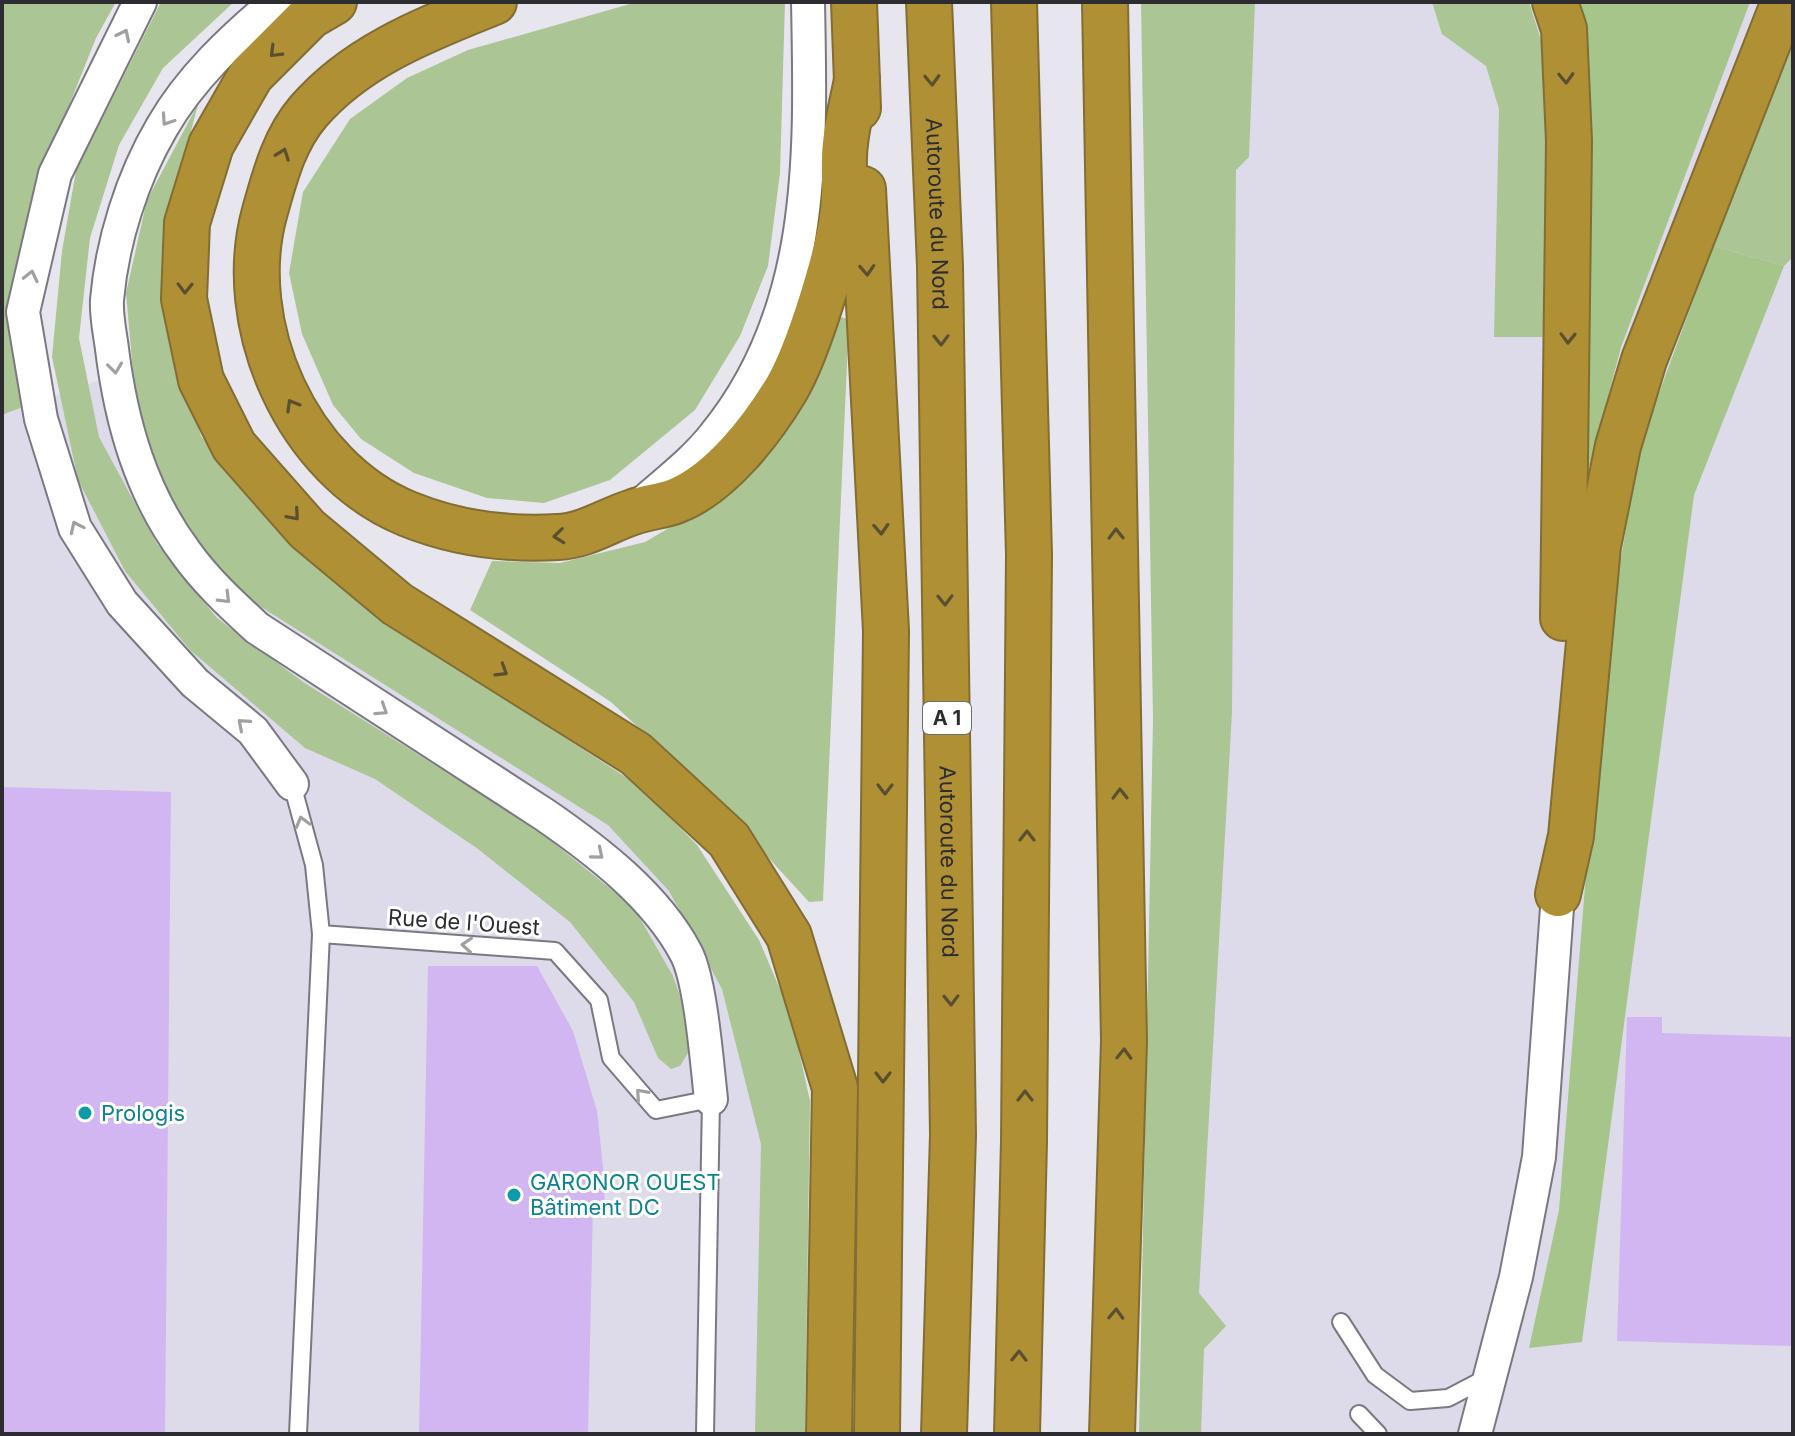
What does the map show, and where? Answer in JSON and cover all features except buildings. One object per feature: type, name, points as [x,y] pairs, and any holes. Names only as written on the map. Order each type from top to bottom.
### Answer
[{"type":"highway","points":[[334,2],[310,16],[251,75],[211,145],[187,223],[184,284],[184,299],[201,380],[234,446],[307,529],[397,604],[636,754],[729,840],[789,936],[835,1088],[829,1434]]},
{"type":"highway","points":[[494,2],[411,36],[372,58],[335,84],[307,113],[288,142],[262,224],[257,254],[260,318],[284,391],[298,416],[332,458],[381,499],[407,514],[466,532],[562,537],[632,512],[678,500],[738,457],[787,387],[817,313],[843,210],[845,146],[857,80]]},
{"type":"highway","points":[[854,2],[886,631],[877,1434]]},
{"type":"highway","name":"Autoroute du Nord","points":[[929,2],[940,266],[953,1135],[944,1434]]},
{"type":"highway","points":[[1014,2],[1029,555],[1024,1141],[1017,1434]]},
{"type":"highway","points":[[1105,2],[1124,1041],[1111,1420]]},
{"type":"highway","points":[[1555,2],[1564,29],[1569,141],[1565,593],[1552,833],[1558,894]]},
{"type":"highway","points":[[1558,894],[1571,836],[1598,546],[1618,446],[1644,360],[1784,2]]},
{"type":"street","points":[[140,2],[55,174],[23,312],[41,419],[75,528],[122,603],[195,683],[253,731],[292,784]]},
{"type":"street","points":[[276,2],[214,58],[162,126],[139,175],[116,244],[107,303],[118,394],[127,436],[143,477],[185,552],[221,595],[257,628],[545,815],[592,848],[631,882],[687,954],[703,1027],[711,1099]]},
{"type":"street","points":[[632,512],[713,437],[759,370],[785,302],[806,204],[810,125],[808,2]]},
{"type":"street","points":[[1475,1434],[1516,1277],[1539,1157],[1558,894]]},
{"type":"lane","points":[[292,784],[314,865],[321,934],[298,1434]]},
{"type":"lane","name":"Rue de l'Ouest","points":[[321,934],[555,951],[599,1000],[611,1058],[656,1110],[711,1099]]},
{"type":"lane","points":[[705,1434],[711,1099]]},
{"type":"lane","points":[[1341,1322],[1375,1375],[1410,1401],[1448,1398],[1491,1375]]},
{"type":"lane","points":[[1359,1414],[1378,1434]]},
{"type":"shaded area","points":[[1185,2],[1793,2],[1793,1434],[1144,1434]]},
{"type":"shaded area","points":[[170,355],[218,481],[637,824],[756,985],[773,1434],[2,1434],[2,415]]},
{"type":"green space","points":[[2,2],[116,2],[96,38],[48,158],[27,289],[36,402],[2,415]]},
{"type":"green space","points":[[161,2],[234,2],[163,68],[119,145],[90,238],[79,338],[99,437],[157,544],[217,618],[303,682],[538,830],[634,908],[673,976],[688,1019],[688,1053],[680,1066],[671,1069],[658,1058],[634,1002],[570,922],[478,849],[375,779],[305,748],[190,650],[125,571],[78,480],[52,357],[62,251],[76,171]]},
{"type":"green space","points":[[637,2],[785,2],[780,173],[768,266],[740,336],[695,410],[610,480],[544,503],[487,498],[414,473],[361,439],[333,405],[302,334],[289,273],[303,192],[350,119],[407,78],[468,50]]},
{"type":"green space","points":[[1141,2],[1255,2],[1249,157],[1236,170],[1232,712],[1199,1293],[1226,1326],[1204,1349],[1201,1434],[1139,1434],[1153,720]]},
{"type":"green space","points":[[1432,2],[1529,2],[1558,95],[1548,337],[1494,337],[1499,109],[1486,66],[1442,34]]},
{"type":"green space","points":[[1564,2],[1750,2],[1621,347],[1590,466],[1581,459]]},
{"type":"green space","points":[[1793,43],[1793,257],[1784,266],[1713,246]]},
{"type":"green space","points":[[198,104],[165,232],[168,329],[201,436],[254,505],[380,618],[638,785],[697,845],[759,940],[791,1015],[810,1101],[805,1434],[755,1434],[761,1144],[722,989],[669,891],[608,825],[258,605],[194,544],[160,486],[135,394],[126,293],[147,200]]},
{"type":"green space","points":[[1713,246],[1784,266],[1694,495],[1582,1342],[1529,1348],[1559,1210],[1602,675],[1639,448]]},
{"type":"green space","points":[[835,316],[849,319],[823,901],[809,902],[712,796],[611,702],[470,610],[492,561],[560,563],[645,542],[715,501],[764,460]]},
{"type":"place","name":"Prologis","points":[[85,1113]]},
{"type":"place","name":"GARONOR OUEST Bâtiment DC","points":[[514,1195]]}]
